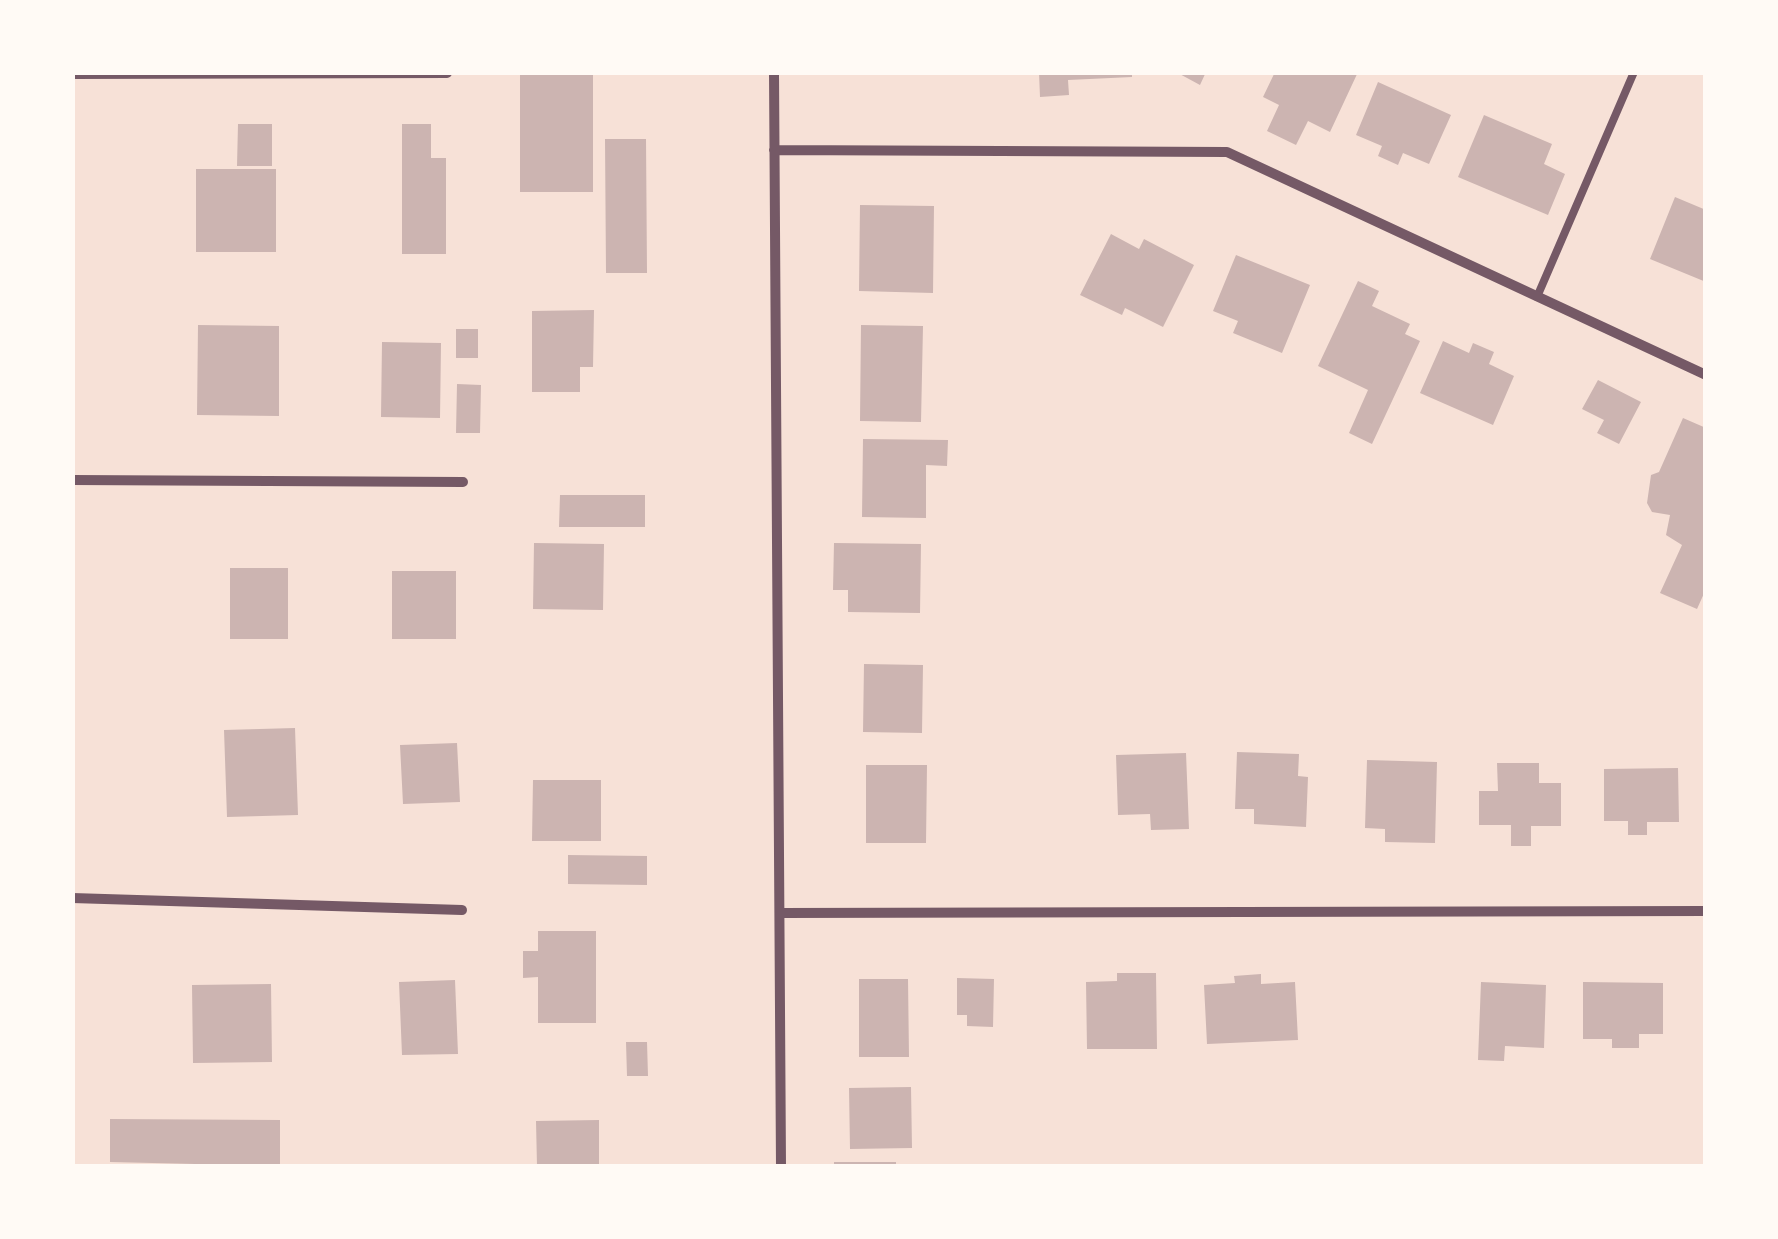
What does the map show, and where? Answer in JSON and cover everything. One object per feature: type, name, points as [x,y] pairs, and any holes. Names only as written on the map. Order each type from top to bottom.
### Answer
[{"type":"street","points":[[774,72],[781,1166]]},
{"type":"street","points":[[72,74],[447,73]]},
{"type":"street","points":[[774,150],[1226,152],[1706,375]]},
{"type":"street","points":[[72,480],[463,482]]},
{"type":"street","points":[[72,898],[462,910]]},
{"type":"street","points":[[780,913],[1706,911]]},
{"type":"lane","points":[[1537,297],[1634,72]]},
{"type":"building","points":[[1039,72],[1132,72],[1132,77],[1068,80],[1069,95],[1040,97]]},
{"type":"building","points":[[1176,72],[1206,72],[1200,85]]},
{"type":"building","points":[[1275,72],[1358,72],[1330,132],[1308,121],[1296,145],[1267,131],[1279,105],[1263,97]]},
{"type":"building","points":[[520,74],[593,74],[593,192],[520,192]]},
{"type":"building","points":[[1378,82],[1451,115],[1429,164],[1403,153],[1398,165],[1378,156],[1382,146],[1356,135]]},
{"type":"building","points":[[1484,115],[1552,144],[1544,164],[1565,174],[1548,215],[1458,177]]},
{"type":"building","points":[[238,124],[272,124],[272,166],[237,166]]},
{"type":"building","points":[[402,124],[431,124],[431,158],[446,158],[446,254],[402,254]]},
{"type":"building","points":[[605,139],[646,139],[647,273],[606,273]]},
{"type":"building","points":[[196,169],[276,169],[276,252],[196,252]]},
{"type":"building","points":[[1675,197],[1706,210],[1706,282],[1650,259]]},
{"type":"building","points":[[860,205],[934,206],[933,293],[859,291]]},
{"type":"building","points":[[1111,234],[1139,249],[1144,239],[1194,265],[1163,327],[1125,308],[1122,315],[1080,295]]},
{"type":"building","points":[[1236,255],[1310,285],[1282,353],[1233,333],[1238,321],[1213,311]]},
{"type":"building","points":[[1358,281],[1379,291],[1372,306],[1410,324],[1405,334],[1420,341],[1372,444],[1349,433],[1368,390],[1318,366]]},
{"type":"building","points":[[594,310],[593,367],[580,367],[580,392],[532,392],[532,311]]},
{"type":"building","points":[[198,325],[279,326],[279,416],[197,415]]},
{"type":"building","points":[[861,325],[923,326],[921,422],[860,421]]},
{"type":"building","points":[[456,329],[478,329],[478,358],[456,358]]},
{"type":"building","points":[[1443,341],[1469,353],[1473,343],[1494,352],[1489,364],[1514,376],[1493,425],[1420,393]]},
{"type":"building","points":[[382,342],[441,343],[440,418],[381,417]]},
{"type":"building","points":[[1598,380],[1641,402],[1619,444],[1597,433],[1604,420],[1582,409]]},
{"type":"building","points":[[457,384],[481,385],[480,433],[456,433]]},
{"type":"building","points":[[1683,418],[1706,428],[1706,589],[1697,609],[1660,593],[1682,545],[1666,535],[1670,515],[1652,512],[1647,503],[1651,475],[1659,472]]},
{"type":"building","points":[[863,439],[948,440],[947,466],[926,465],[926,518],[862,517]]},
{"type":"building","points":[[560,495],[645,495],[645,527],[559,527]]},
{"type":"building","points":[[534,543],[604,544],[603,610],[533,609]]},
{"type":"building","points":[[834,543],[921,544],[920,613],[848,612],[848,590],[833,590]]},
{"type":"building","points":[[230,568],[288,568],[288,639],[230,639]]},
{"type":"building","points":[[392,571],[456,571],[456,639],[392,639]]},
{"type":"building","points":[[864,664],[923,665],[922,733],[863,732]]},
{"type":"building","points":[[295,728],[298,815],[227,817],[224,730]]},
{"type":"building","points":[[457,743],[460,802],[403,804],[400,745]]},
{"type":"building","points":[[1237,752],[1299,754],[1298,776],[1308,777],[1306,827],[1254,824],[1254,809],[1235,809]]},
{"type":"building","points":[[1186,753],[1189,829],[1151,830],[1150,814],[1118,815],[1116,755]]},
{"type":"building","points":[[1367,760],[1437,762],[1435,843],[1385,842],[1385,829],[1365,828]]},
{"type":"building","points":[[1497,763],[1539,763],[1539,783],[1561,783],[1561,826],[1531,826],[1531,846],[1511,846],[1511,825],[1479,825],[1479,791],[1498,791]]},
{"type":"building","points":[[866,765],[927,765],[926,843],[866,843]]},
{"type":"building","points":[[1678,768],[1679,822],[1647,822],[1647,835],[1628,835],[1628,821],[1604,821],[1604,769]]},
{"type":"building","points":[[533,780],[601,780],[601,841],[532,841]]},
{"type":"building","points":[[568,855],[647,856],[647,885],[568,884]]},
{"type":"building","points":[[538,931],[596,931],[596,1023],[538,1023],[538,977],[523,978],[523,951],[538,951]]},
{"type":"building","points":[[1117,973],[1156,973],[1157,1049],[1087,1049],[1086,982],[1117,981]]},
{"type":"building","points":[[1261,974],[1261,984],[1295,982],[1298,1040],[1207,1044],[1204,985],[1235,983],[1234,976]]},
{"type":"building","points":[[957,978],[994,979],[993,1027],[967,1026],[967,1015],[957,1015]]},
{"type":"building","points":[[859,979],[908,979],[909,1057],[859,1057]]},
{"type":"building","points":[[455,980],[458,1054],[402,1055],[399,982]]},
{"type":"building","points":[[1481,982],[1546,985],[1544,1048],[1505,1046],[1504,1061],[1478,1060]]},
{"type":"building","points":[[1583,982],[1663,983],[1663,1034],[1639,1034],[1639,1048],[1612,1048],[1612,1039],[1583,1039]]},
{"type":"building","points":[[271,984],[272,1062],[193,1063],[192,985]]},
{"type":"building","points":[[626,1042],[647,1042],[648,1076],[627,1076]]},
{"type":"building","points":[[911,1087],[912,1148],[850,1149],[849,1088]]},
{"type":"building","points":[[110,1119],[280,1120],[280,1166],[110,1162]]},
{"type":"building","points":[[599,1120],[599,1166],[537,1166],[536,1121]]},
{"type":"building","points":[[834,1162],[896,1162],[896,1166],[834,1166]]}]
